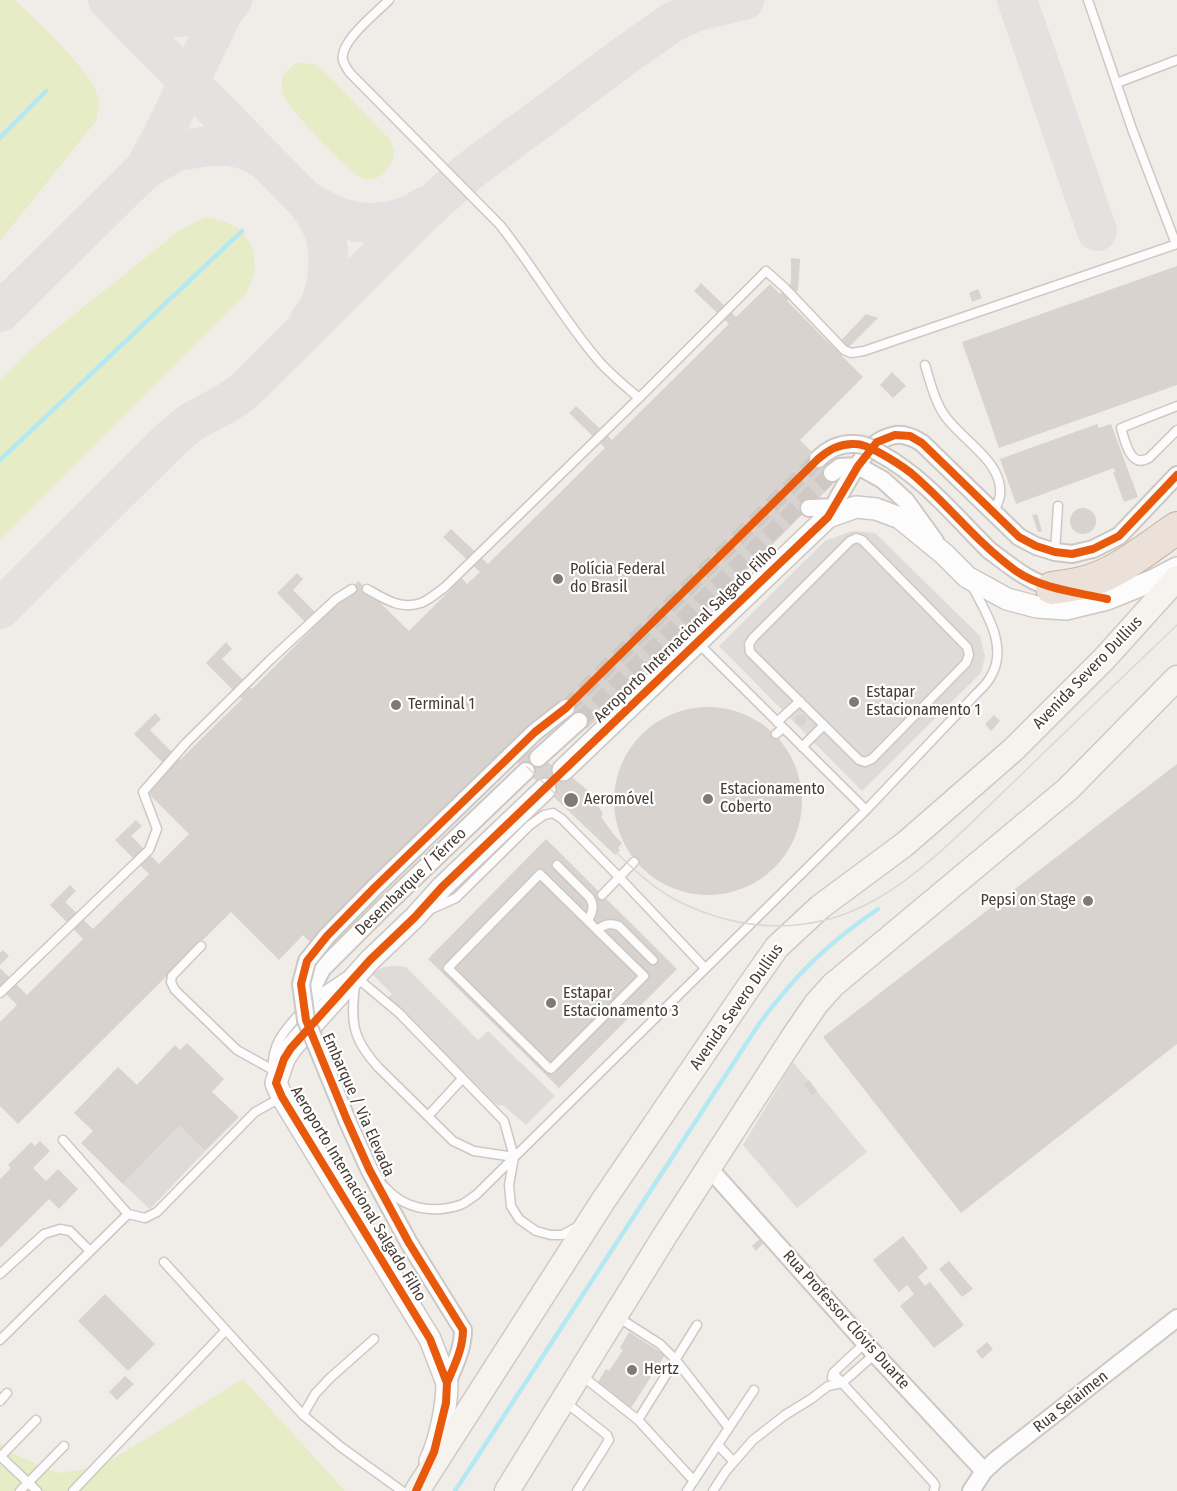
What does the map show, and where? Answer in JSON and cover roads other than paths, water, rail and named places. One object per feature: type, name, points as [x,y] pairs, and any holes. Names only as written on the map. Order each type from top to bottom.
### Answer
[{"type":"highway","points":[[1052,588],[1088,582],[1109,573],[1177,530]]},
{"type":"highway","points":[[1107,599],[1132,580],[1177,530]]},
{"type":"main road","name":"Avenida Severo Dullius","points":[[416,1491],[603,1201],[777,947],[820,907],[905,844],[1014,749],[1104,660],[1177,578]]},
{"type":"main road","points":[[507,1491],[664,1237],[820,999],[832,985],[1068,789],[1177,678]]},
{"type":"street","points":[[809,508],[831,512],[858,466],[877,442],[895,435],[910,436],[922,443],[1019,537],[1036,546],[1072,554],[1093,549],[1119,536],[1177,475]]},
{"type":"street","points":[[818,459],[833,447],[854,443],[864,445],[910,472],[989,550],[1017,572],[1052,588],[1107,599]]},
{"type":"street","points":[[832,473],[840,468],[858,466],[883,480],[906,501],[944,554]]},
{"type":"street","name":"Aeroporto Internacional Salgado Filho","points":[[563,770],[831,512],[856,507],[876,509],[900,518],[944,554],[967,577],[1006,599],[1037,607],[1066,609],[1107,599],[1177,568]]},
{"type":"street","name":"Embarque / Via Elevada","points":[[447,1383],[456,1362],[463,1330],[409,1243],[369,1169],[306,1020],[301,984],[307,961],[327,936],[535,732],[566,708]]},
{"type":"street","points":[[538,758],[579,721]]},
{"type":"street","name":"Desembarque / Térreo","points":[[310,1003],[315,983],[322,969],[526,771]]},
{"type":"street","name":"Aeroporto Internacional Salgado Filho","points":[[416,1491],[434,1452],[446,1403],[447,1383],[430,1339],[277,1083],[284,1059],[291,1048],[370,960],[415,917],[442,887],[545,789]]},
{"type":"street","name":"Rua Professor Clóvis Duarte","points":[[709,1168],[984,1471]]},
{"type":"street","name":"Rua Selaimen","points":[[971,1491],[984,1471],[997,1459],[1177,1318]]},
{"type":"lane","points":[[388,0],[348,40],[343,49],[343,62],[350,73],[500,225],[599,362],[639,398]]},
{"type":"lane","points":[[367,589],[392,603],[408,605],[423,603],[445,587],[766,271],[844,350],[852,353],[864,351],[1177,244],[1132,129],[1088,0]]},
{"type":"lane","points":[[1117,83],[1177,60]]},
{"type":"lane","points":[[925,365],[944,414],[992,465],[1001,492],[994,512]]},
{"type":"lane","points":[[1177,406],[1121,428],[1131,454],[1139,461],[1149,458],[1177,430]]},
{"type":"lane","points":[[1055,552],[1058,506]]},
{"type":"lane","points":[[856,538],[862,540],[968,647],[969,655],[966,663],[872,759],[866,762],[859,760],[800,701],[750,651],[749,644],[850,541],[856,538]]},
{"type":"lane","points":[[369,1169],[392,1195],[414,1207],[437,1210],[461,1205],[476,1195],[866,810],[992,676],[998,659],[996,639],[986,613],[967,577]]},
{"type":"lane","points":[[0,993],[149,850],[157,830],[143,792],[163,769],[269,661],[336,599],[352,589]]},
{"type":"lane","points":[[697,642],[779,728],[802,747],[866,810]]},
{"type":"lane","points":[[779,728],[800,701]]},
{"type":"lane","points":[[802,747],[824,725]]},
{"type":"lane","points":[[415,917],[456,898],[530,825],[544,815],[553,813],[562,819],[620,878],[705,968]]},
{"type":"lane","points":[[602,895],[634,862]]},
{"type":"lane","points":[[557,865],[594,904],[588,921]]},
{"type":"lane","points":[[540,874],[597,929],[644,976],[551,1069],[448,968],[540,874]]},
{"type":"lane","points":[[597,929],[612,923],[619,926],[653,960]]},
{"type":"lane","points":[[201,946],[172,976],[171,982],[176,990],[237,1050],[277,1083]]},
{"type":"lane","points":[[63,1140],[128,1214],[145,1218],[157,1212],[255,1112],[277,1083],[272,1059],[275,1047],[292,1022],[324,991],[370,960]]},
{"type":"lane","points":[[356,976],[399,1013],[504,1121],[514,1157],[509,1185],[511,1206],[519,1219],[537,1231],[550,1235],[562,1234],[579,1226],[603,1201]]},
{"type":"lane","points":[[356,976],[353,1020],[357,1039],[378,1067],[453,1141],[474,1151],[514,1157]]},
{"type":"lane","points":[[428,1116],[462,1078]]},
{"type":"lane","points":[[0,1340],[128,1214]]},
{"type":"lane","points":[[0,1274],[44,1234],[60,1229],[70,1231],[90,1251]]},
{"type":"lane","points":[[164,1262],[303,1415],[341,1447],[402,1491]]},
{"type":"lane","points":[[616,1316],[660,1344],[675,1359],[729,1428]]},
{"type":"lane","points":[[638,1420],[697,1325]]},
{"type":"lane","points":[[73,1491],[226,1330]]},
{"type":"lane","points":[[303,1415],[315,1394],[374,1339]]},
{"type":"lane","points":[[828,1386],[833,1373],[870,1348]]},
{"type":"lane","points":[[713,1491],[726,1471],[753,1440],[828,1386],[842,1383],[870,1348]]},
{"type":"lane","points":[[833,1373],[933,1482],[935,1485],[933,1491]]},
{"type":"lane","points":[[580,1374],[638,1420],[694,1481]]},
{"type":"lane","points":[[687,1491],[754,1390]]},
{"type":"lane","points":[[0,1401],[7,1393]]},
{"type":"lane","points":[[564,1401],[607,1435],[609,1440],[577,1491]]},
{"type":"lane","points":[[36,1420],[0,1456],[37,1491]]},
{"type":"lane","points":[[718,1445],[734,1462]]},
{"type":"lane","points":[[20,1491],[64,1446]]},
{"type":"waterway","points":[[0,138],[46,91]]},
{"type":"waterway","points":[[0,460],[242,231]]},
{"type":"waterway","points":[[455,1491],[759,1024],[813,961],[843,934],[878,909]]},
{"type":"tunnel","points":[[566,708],[818,459]]},
{"type":"tunnel","points":[[579,721],[832,473]]},
{"type":"tram line","points":[[527,767],[639,874],[676,900],[700,911],[750,924],[801,925],[826,920],[851,912],[875,900],[914,874],[969,825],[1177,625]]},
{"type":"place","name":"Polícia Federal do Brasil","points":[[558,579]]},
{"type":"place","name":"Estapar Estacionamento 1","points":[[854,702]]},
{"type":"place","name":"Terminal 1","points":[[396,705]]},
{"type":"place","name":"Estacionamento Coberto","points":[[708,799]]},
{"type":"place","name":"Aeromóvel","points":[[571,800]]},
{"type":"place","name":"Pepsi on Stage","points":[[1088,901]]},
{"type":"place","name":"Estapar Estacionamento 3","points":[[551,1003]]},
{"type":"place","name":"Hertz","points":[[632,1370]]}]
